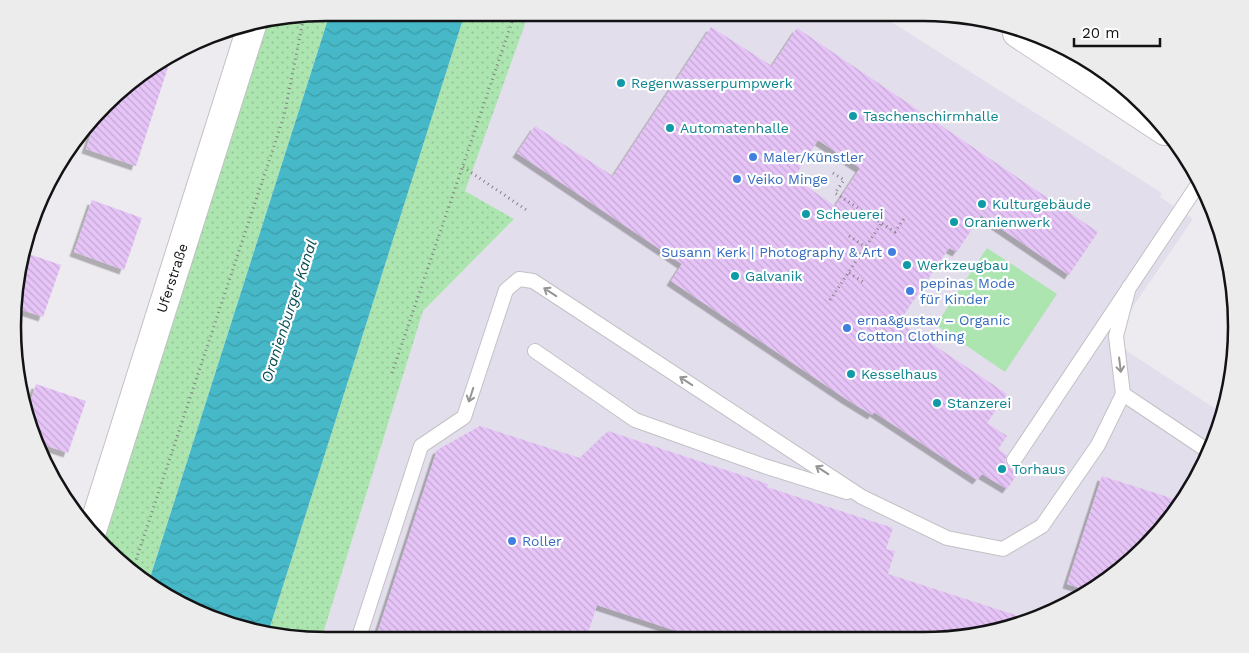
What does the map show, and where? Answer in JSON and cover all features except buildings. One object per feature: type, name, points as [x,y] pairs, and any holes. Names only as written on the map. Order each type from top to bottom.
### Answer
[{"type":"street","name":"Uferstraße","points":[[94,525],[250,31]]},
{"type":"street","points":[[1026,39],[1144,117]]},
{"type":"lane","points":[[1014,460],[1195,189]]},
{"type":"lane","points":[[361,632],[420,446],[464,417],[506,290],[518,279],[533,281],[862,497],[947,538],[1002,549],[1042,526],[1098,445],[1123,394],[1116,336],[1129,288]]},
{"type":"lane","points":[[535,352],[635,420],[764,466],[862,497]]},
{"type":"lane","points":[[1123,394],[1203,448]]},
{"type":"path","points":[[392,373],[513,21]]},
{"type":"path","points":[[135,564],[284,116],[303,22]]},
{"type":"path","points":[[463,167],[528,211]]},
{"type":"path","points":[[832,173],[844,180],[835,192],[881,224],[895,232],[904,217]]},
{"type":"path","points":[[830,300],[881,224]]},
{"type":"path","points":[[849,236],[866,247]]},
{"type":"path","points":[[849,272],[865,283]]},
{"type":"shaded area","points":[[526,21],[890,21],[1162,193],[1160,197],[1193,219],[1110,340],[1216,409],[1212,425],[1196,462],[1176,496],[1152,528],[1124,556],[1092,580],[1058,600],[1021,616],[982,626],[922,632],[324,632],[423,311],[514,219],[464,191]]},
{"type":"green space","points":[[327,21],[151,576],[125,556],[84,512],[233,36],[267,27]]},
{"type":"green space","points":[[462,21],[526,21],[465,191],[514,219],[423,311],[324,632],[270,626]]},
{"type":"green space","points":[[987,248],[1057,294],[1005,372],[936,325]]},
{"type":"water","name":"Oranienburger Kanal","points":[[327,21],[462,21],[270,626],[228,616],[210,609],[174,591],[151,576]]},
{"type":"place","name":"Regenwasserpumpwerk","points":[[621,83]]},
{"type":"place","name":"Taschenschirmhalle","points":[[853,116]]},
{"type":"place","name":"Automatenhalle","points":[[670,128]]},
{"type":"place","name":"Maler/Künstler","points":[[753,157]]},
{"type":"place","name":"Veiko Minge","points":[[737,179]]},
{"type":"place","name":"Kulturgebäude","points":[[982,204]]},
{"type":"place","name":"Scheuerei","points":[[806,214]]},
{"type":"place","name":"Oranienwerk","points":[[954,222]]},
{"type":"place","name":"Susann Kerk | Photography & Art","points":[[892,252]]},
{"type":"place","name":"Werkzeugbau","points":[[907,265]]},
{"type":"place","name":"Galvanik","points":[[735,276]]},
{"type":"place","name":"pepinas Mode für Kinder","points":[[910,291]]},
{"type":"place","name":"erna&gustav – Organic Cotton Clothing","points":[[847,328]]},
{"type":"place","name":"Kesselhaus","points":[[851,374]]},
{"type":"place","name":"Stanzerei","points":[[937,403]]},
{"type":"place","name":"Torhaus","points":[[1002,469]]},
{"type":"place","name":"Roller","points":[[512,541]]}]
